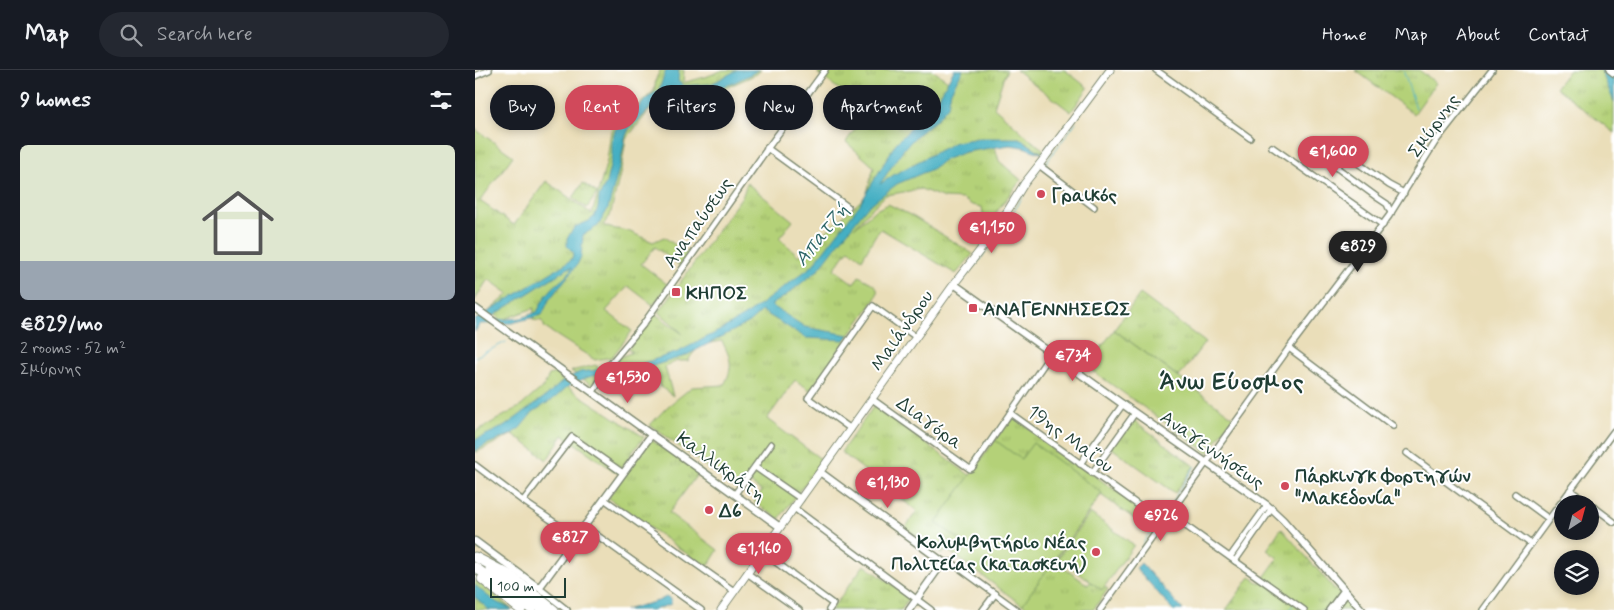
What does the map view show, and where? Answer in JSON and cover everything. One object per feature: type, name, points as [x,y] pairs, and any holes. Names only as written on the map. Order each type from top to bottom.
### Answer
[{"type":"highway","points":[[475,558],[543,610]]},
{"type":"highway","points":[[475,558],[510,575],[554,610]]},
{"type":"highway","points":[[475,567],[532,610]]},
{"type":"highway","points":[[475,572],[521,610]]},
{"type":"main road","name":"Μαιάνδρου","points":[[721,610],[953,284],[995,231],[1024,184],[1110,70]]},
{"type":"street","points":[[475,76],[489,70]]},
{"type":"street","name":"Αναπαύσεως","points":[[593,392],[611,363],[642,326],[767,148],[825,70]]},
{"type":"street","points":[[1156,70],[1250,138]]},
{"type":"street","name":"Σμύρνης","points":[[1101,610],[1205,462],[1383,225],[1436,141],[1492,70]]},
{"type":"street","points":[[1610,70],[1614,73]]},
{"type":"street","points":[[1305,146],[1387,204],[1391,213]]},
{"type":"street","points":[[1272,147],[1383,225]]},
{"type":"street","points":[[767,148],[848,207]]},
{"type":"street","points":[[1337,168],[1339,160],[1351,159],[1404,193]]},
{"type":"street","points":[[1039,165],[1094,207]]},
{"type":"street","name":"Αναγεννήσεως","points":[[953,284],[1269,506],[1362,610]]},
{"type":"street","points":[[851,429],[808,398],[873,306],[916,337]]},
{"type":"street","name":"Καλλικράτη","points":[[475,308],[781,527]]},
{"type":"street","points":[[1289,348],[1393,426]]},
{"type":"street","points":[[1010,413],[1051,354]]},
{"type":"street","name":"Διαγόρα","points":[[872,399],[970,469],[1010,413]]},
{"type":"street","points":[[1080,464],[1123,404]]},
{"type":"street","name":"19ης Μαΐου","points":[[1010,413],[1163,523]]},
{"type":"street","points":[[1092,473],[1135,413]]},
{"type":"street","points":[[1483,610],[1614,431]]},
{"type":"street","points":[[539,588],[652,434]]},
{"type":"street","points":[[523,501],[572,437],[623,473]]},
{"type":"street","points":[[735,494],[771,444]]},
{"type":"street","points":[[1407,453],[1531,544]]},
{"type":"street","points":[[475,465],[575,537]]},
{"type":"street","points":[[755,467],[801,499]]},
{"type":"street","points":[[820,472],[943,562],[951,562],[1017,610]]},
{"type":"street","points":[[1570,490],[1577,495]]},
{"type":"street","points":[[1515,494],[1549,519]]},
{"type":"street","points":[[604,499],[734,592]]},
{"type":"street","points":[[1232,559],[1269,506]]},
{"type":"street","points":[[794,508],[931,610]]},
{"type":"street","points":[[1599,511],[1614,522]]},
{"type":"street","points":[[1169,514],[1304,610]]},
{"type":"street","points":[[584,526],[701,610]]},
{"type":"street","points":[[475,541],[567,610]]},
{"type":"street","points":[[762,552],[833,604],[829,610]]},
{"type":"street","points":[[909,610],[943,562]]},
{"type":"street","points":[[747,573],[799,610]]},
{"type":"street","points":[[1329,610],[1346,592]]},
{"type":"street","points":[[1334,610],[1346,592]]},
{"type":"street","points":[[983,610],[995,594]]},
{"type":"green space","points":[[660,70],[684,70],[683,83],[723,70],[761,70],[757,74],[732,85],[655,85]]},
{"type":"green space","points":[[821,70],[932,70],[948,81],[954,70],[1007,70],[994,107],[1043,149],[1043,153],[1019,138],[965,152],[995,147],[999,161],[1021,180],[997,211],[985,231],[989,224],[984,219],[982,207],[972,205],[963,199],[944,198],[921,189],[886,195],[854,228],[874,211],[888,204],[914,217],[973,254],[956,274],[881,229],[862,259],[849,249],[834,269],[854,284],[859,276],[872,283],[877,288],[876,296],[810,390],[795,380],[767,419],[822,460],[779,519],[754,502],[762,491],[743,478],[736,488],[650,425],[667,407],[692,387],[724,385],[729,373],[730,363],[728,353],[722,341],[698,348],[688,361],[677,361],[665,367],[673,396],[661,387],[652,374],[647,371],[623,375],[610,383],[602,379],[619,358],[632,352],[628,349],[654,313],[683,334],[659,312],[743,195],[747,183],[793,221],[779,238],[799,256],[866,196],[874,167],[846,142],[854,130],[941,130],[941,85],[833,85],[818,74]]},
{"type":"green space","points":[[1016,70],[1065,70],[1088,88],[1071,112]]},
{"type":"green space","points":[[1355,70],[1419,70],[1436,83],[1414,114]]},
{"type":"green space","points":[[1569,70],[1612,70],[1614,74],[1614,133],[1556,87]]},
{"type":"green space","points":[[649,96],[649,111],[639,123],[639,105]]},
{"type":"green space","points":[[475,129],[513,156],[480,201],[514,225],[546,181],[592,214],[607,161],[611,130],[633,130],[626,139],[610,216],[603,225],[628,231],[653,242],[664,237],[688,254],[680,266],[655,247],[641,264],[668,285],[653,305],[628,286],[606,311],[632,331],[612,357],[595,360],[545,328],[542,321],[533,320],[534,308],[502,320],[489,311],[509,294],[488,279],[475,300]]},
{"type":"green space","points":[[583,183],[597,193],[587,208],[573,198]]},
{"type":"green space","points":[[1140,294],[1205,342],[1179,377],[1114,330]]},
{"type":"green space","points":[[1114,330],[1233,417],[1208,453],[1087,367]]},
{"type":"green space","points":[[596,365],[601,372],[592,385],[571,371]]},
{"type":"green space","points":[[556,373],[570,389],[644,437],[617,473],[563,435],[547,460],[513,434],[475,453],[475,432],[521,406],[544,386],[549,375]]},
{"type":"green space","points":[[874,406],[975,479],[1010,460],[991,446],[1012,416],[1155,519],[1155,523],[1150,530],[1101,495],[1054,561],[1088,585],[1093,579],[1108,589],[1093,610],[1030,610],[946,549],[942,555],[905,528],[917,511],[841,452]]},
{"type":"green space","points":[[1131,418],[1194,466],[1175,493],[1110,447]]},
{"type":"green space","points":[[650,439],[699,472],[669,513],[718,550],[707,568],[608,498]]},
{"type":"green space","points":[[995,440],[1021,459],[1033,443],[1102,493],[1022,605],[953,554],[962,541],[936,523]]},
{"type":"green space","name":"Κολυμβητήριο Νέας Πολιτείας (κατασκευή)","points":[[1090,513],[1134,545],[1102,590],[1058,558]]},
{"type":"green space","points":[[1281,528],[1353,610],[1226,610],[1250,577],[1260,583],[1278,558],[1267,550]]},
{"type":"green space","points":[[864,565],[910,597],[901,610],[831,610]]},
{"type":"green space","points":[[475,580],[513,610],[475,610]]},
{"type":"water","points":[[666,70],[679,70],[678,81],[683,85],[661,85]]},
{"type":"water","points":[[737,70],[759,70],[731,84],[698,85],[711,84]]},
{"type":"water","points":[[954,70],[963,70],[951,91],[948,106],[941,114],[941,93]]},
{"type":"water","points":[[1601,70],[1610,70],[1614,81],[1614,102]]},
{"type":"water","points":[[649,97],[649,110],[639,119],[639,107]]},
{"type":"water","points":[[615,130],[629,130],[625,138],[608,209],[598,226],[583,235],[581,257],[577,265],[549,300],[542,315],[512,323],[480,324],[475,332],[475,320],[571,260],[574,253],[567,246],[567,239],[575,227],[594,217],[610,166],[612,140]],"holes":[[[572,267],[565,277],[548,293],[537,312],[521,318],[485,321]]]},
{"type":"water","points":[[909,130],[923,130],[903,150],[880,184],[955,142],[979,138],[1019,138],[1043,154],[1010,145],[965,152],[944,160],[932,169],[897,184],[867,207],[818,270],[771,305],[805,327],[849,335],[845,340],[806,338],[762,311],[750,322],[685,356],[646,368],[623,373],[595,375],[583,379],[567,387],[555,398],[533,412],[520,428],[510,435],[475,451],[475,440],[505,426],[550,393],[564,380],[580,372],[637,365],[678,352],[749,313],[812,266],[860,204],[896,143]]},
{"type":"water","points":[[1141,563],[1183,610],[1173,610],[1136,568]]},
{"type":"water","points":[[475,585],[495,601],[512,610],[489,610],[475,597]]},
{"type":"water","points":[[668,596],[671,599],[671,604],[654,610],[625,610],[658,601]]},
{"type":"waterway","points":[[1403,70],[1416,108]]},
{"type":"waterway","points":[[1045,164],[1076,122]]},
{"type":"waterway","points":[[962,281],[982,257],[1039,171]]},
{"type":"waterway","name":"Απατζή","points":[[475,357],[506,342]]},
{"type":"waterway","points":[[1162,518],[1195,466]]},
{"type":"waterway","points":[[1141,549],[1146,538],[1159,521]]},
{"type":"waterway","points":[[1289,610],[1293,605]]},
{"type":"place","name":"Γραικός","points":[[1041,194]]},
{"type":"place","name":"ΚΗΠΟΣ","points":[[676,292]]},
{"type":"place","name":"ΑΝΑΓΕΝΝΗΣΕΩΣ","points":[[973,308]]},
{"type":"place","name":"Πάρκινγκ Φορτηγών \"Μακεδονία\"","points":[[1285,486]]},
{"type":"place","name":"Δ6","points":[[709,510]]},
{"type":"place","name":"Κολυμβητήριο Νέας Πολιτείας (κατασκευή)","points":[[1096,552]]},
{"type":"district","name":"Άνω Εύοσμος","points":[[1232,381]]}]
